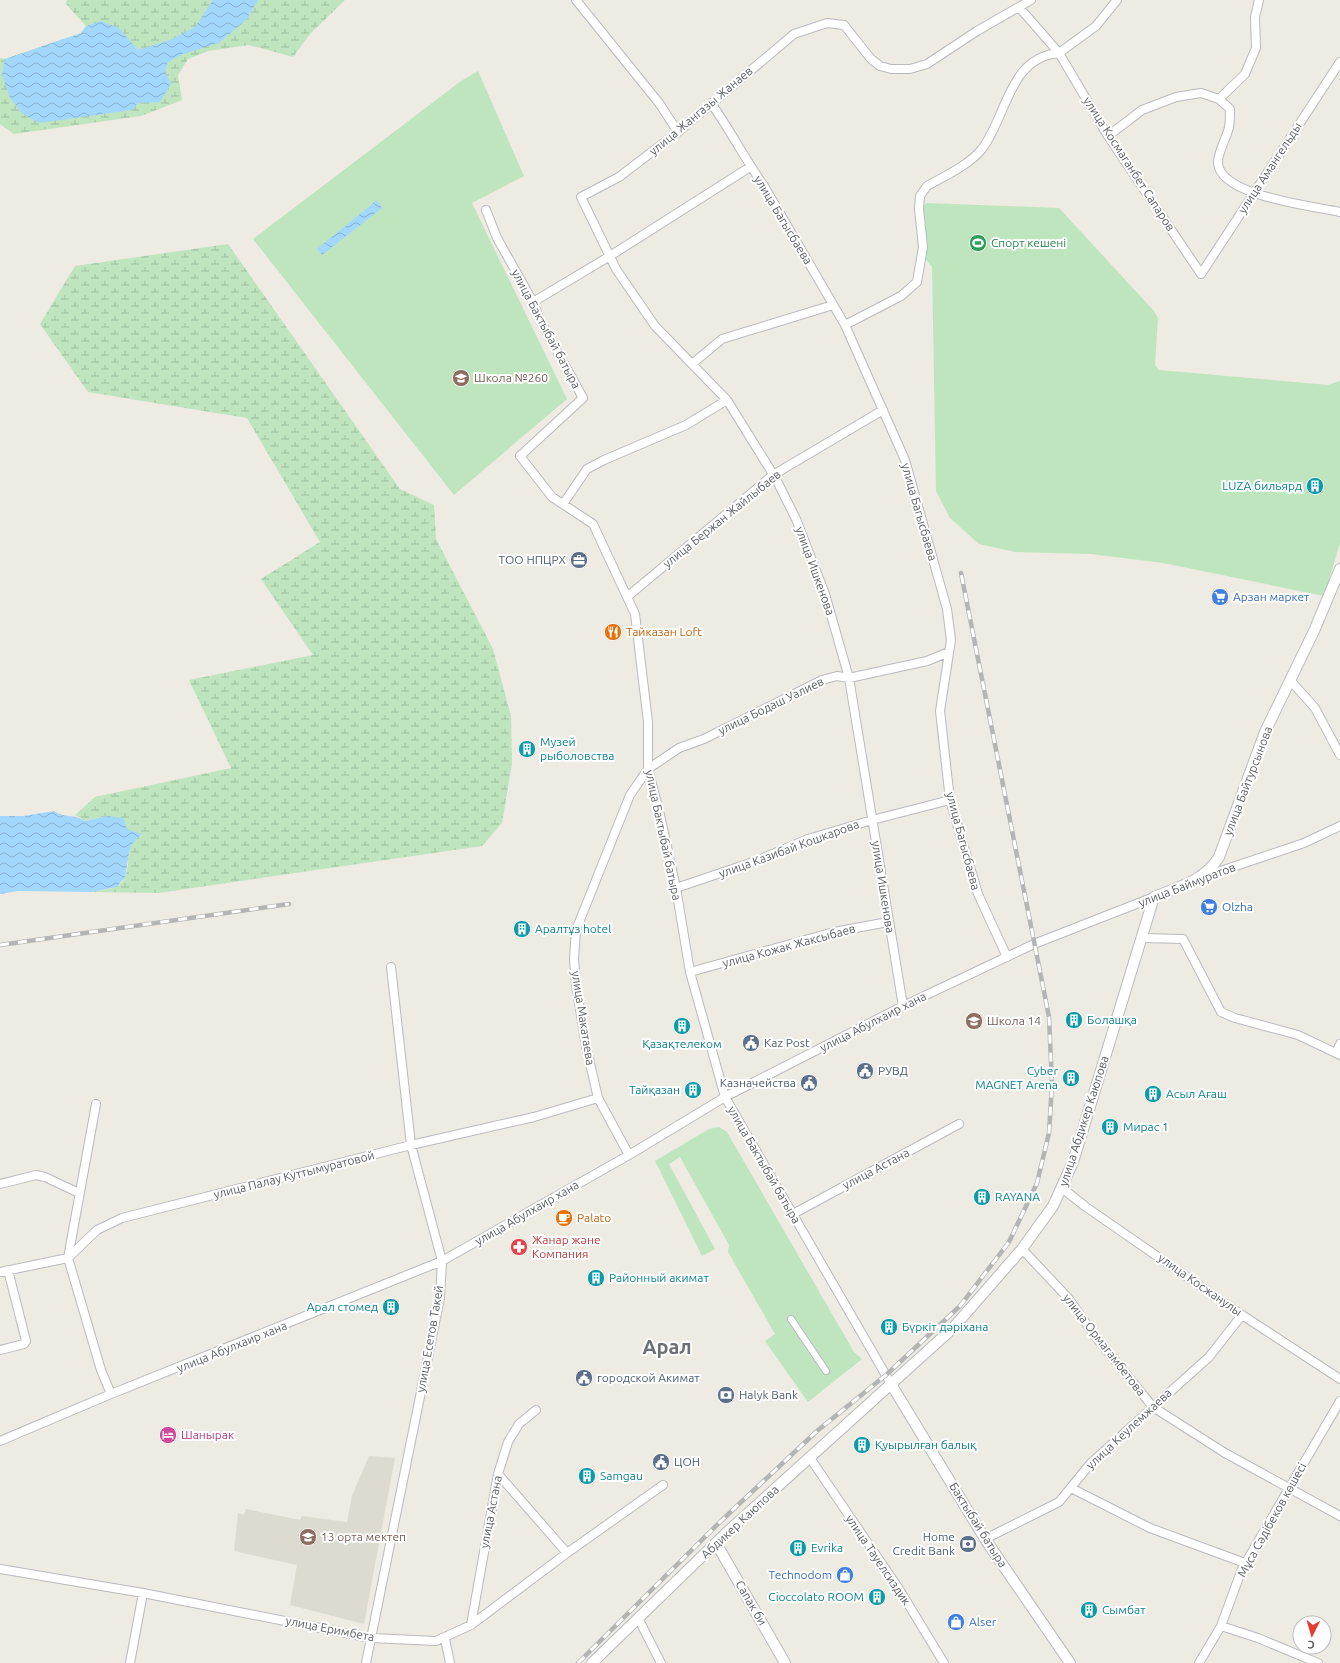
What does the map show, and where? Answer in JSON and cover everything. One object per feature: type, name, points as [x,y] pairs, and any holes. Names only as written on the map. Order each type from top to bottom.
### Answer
[{"type":"street","points":[[576,0],[659,103],[678,132]]},
{"type":"street","name":"улица Жангазы Жанаев","points":[[581,197],[619,177],[678,132],[794,34],[820,25],[835,23],[844,25],[871,59],[880,66],[891,69],[910,69],[926,64],[977,31],[1032,0]]},
{"type":"street","points":[[845,325],[901,296],[917,282],[923,247],[919,209],[920,196],[923,191],[927,186],[971,159],[982,148],[1019,76],[1029,65],[1042,56],[1059,53],[1096,26],[1117,0]]},
{"type":"street","points":[[1219,99],[1245,74],[1256,48],[1255,17],[1259,0]]},
{"type":"street","name":"улица Космаганбет Сапаров","points":[[1019,7],[1059,53],[1108,136],[1201,274]]},
{"type":"street","name":"улица Амангельды","points":[[1201,274],[1340,62]]},
{"type":"street","points":[[1108,136],[1142,110],[1176,97],[1201,93],[1219,99],[1230,109],[1229,126],[1218,162],[1222,174],[1234,185],[1253,194],[1340,212]]},
{"type":"street","name":"улица Багысбаева","points":[[711,103],[733,134],[750,167],[764,186],[845,325],[905,460],[947,609],[951,640],[940,711],[950,800],[978,894],[1006,957]]},
{"type":"street","points":[[533,302],[610,256],[750,167]]},
{"type":"street","name":"улица Ишкенова","points":[[581,197],[616,269],[654,326],[727,400],[773,475],[796,519],[825,594],[849,678],[903,1006]]},
{"type":"street","name":"улица Бактыбай батыра","points":[[486,210],[497,238],[533,302],[540,320],[583,398],[520,456],[552,497],[593,524],[635,614],[648,722],[648,769],[676,888],[690,972],[725,1097],[891,1384]]},
{"type":"street","points":[[692,364],[722,339],[834,305]]},
{"type":"street","points":[[563,504],[587,469],[604,460],[686,425],[727,400]]},
{"type":"street","name":"улица Бержан Жайлыбаев","points":[[627,597],[756,491],[773,475],[883,410]]},
{"type":"street","name":"улица Байтурсынова","points":[[1200,878],[1212,868],[1219,857],[1257,751],[1314,631],[1340,569]]},
{"type":"street","name":"улица Бодаш Уалиев","points":[[648,769],[679,748],[704,739],[822,680],[838,676],[849,678],[927,661],[949,652]]},
{"type":"street","points":[[1290,680],[1315,708],[1340,755]]},
{"type":"street","name":"улица Макатаева","points":[[629,1155],[598,1098],[586,1046],[576,985],[574,959],[576,930],[630,795],[648,769]]},
{"type":"street","name":"улица Казибай Кошкарова","points":[[676,888],[756,861],[808,839],[872,820],[950,800]]},
{"type":"street","name":"улица Баймуратов","points":[[1034,944],[1200,878],[1304,843],[1340,826]]},
{"type":"street","name":"улица Абдикер Каюпова","points":[[891,1384],[953,1328],[1022,1249],[1053,1206],[1073,1162],[1154,897]]},
{"type":"street","name":"улица Кожак Жаксыбаев","points":[[690,972],[834,932],[888,922]]},
{"type":"street","points":[[1142,938],[1183,939],[1221,1012],[1235,1018],[1298,1035],[1338,1054],[1340,1044]]},
{"type":"street","name":"улица Абулхаир хана","points":[[0,1441],[111,1394],[442,1262],[629,1155],[725,1097],[903,1006],[1034,944]]},
{"type":"street","name":"улица Есетов Такей","points":[[366,1663],[440,1298],[442,1262],[411,1145],[391,967]]},
{"type":"street","name":"улица Палау Куттымуратовой","points":[[68,1258],[97,1230],[122,1218],[411,1145],[534,1117],[598,1098]]},
{"type":"street","points":[[96,1104],[68,1258],[101,1370],[111,1394]]},
{"type":"street","name":"улица Астана","points":[[793,1214],[959,1124]]},
{"type":"street","points":[[0,1184],[36,1175],[45,1177],[79,1194]]},
{"type":"street","name":"улица Косжанулы","points":[[1062,1188],[1086,1207],[1242,1315],[1340,1379]]},
{"type":"street","name":"улица Ормагамбетова","points":[[1022,1249],[1069,1299],[1095,1336],[1153,1407],[1225,1453],[1340,1516]]},
{"type":"street","points":[[0,1350],[24,1344],[26,1341],[4,1271],[68,1258]]},
{"type":"street","name":"улица Кеулемжаева","points":[[985,1540],[1059,1502],[1091,1462],[1209,1357],[1242,1315]]},
{"type":"street","points":[[791,1319],[826,1371]]},
{"type":"street","name":"Абдикер Каюпова","points":[[592,1663],[716,1543],[891,1384]]},
{"type":"street","name":"Бактыбай батыра","points":[[891,1384],[985,1540],[1070,1663]]},
{"type":"street","name":"Мұса Сәдібеков көшесі","points":[[1199,1663],[1221,1626],[1245,1564],[1340,1401]]},
{"type":"street","name":"улица Астана","points":[[470,1625],[498,1474],[508,1442],[519,1424],[536,1410]]},
{"type":"street","name":"улица Тауелсиздик","points":[[810,1458],[899,1589],[944,1663]]},
{"type":"street","points":[[498,1474],[567,1553]]},
{"type":"street","name":"улица Еримбета","points":[[0,1569],[144,1593],[371,1638],[436,1641],[470,1625],[567,1553],[663,1485]]},
{"type":"street","points":[[1071,1488],[1150,1528],[1245,1564]]},
{"type":"street","name":"Сапак би","points":[[716,1543],[785,1663]]},
{"type":"street","points":[[130,1663],[144,1593]]},
{"type":"street","points":[[638,1618],[661,1663]]},
{"type":"street","points":[[1221,1626],[1265,1641],[1318,1663]]},
{"type":"street","points":[[445,1638],[450,1663]]},
{"type":"shaded area","name":"13 орта мектеп","points":[[369,1456],[395,1458],[364,1624],[290,1605],[297,1565],[234,1551],[238,1513],[244,1515],[246,1509],[300,1520],[302,1516],[347,1522],[352,1496]]},
{"type":"green space","points":[[67,0],[345,0],[310,34],[293,57],[249,45],[208,51],[188,59],[178,75],[182,100],[141,116],[14,134],[0,124],[0,58],[5,59],[81,33],[86,26],[66,4]]},
{"type":"green space","points":[[478,71],[524,176],[472,203],[567,399],[454,495],[253,239],[461,81]]},
{"type":"green space","points":[[927,203],[1059,208],[1154,311],[1158,318],[1155,365],[1159,370],[1328,385],[1340,381],[1340,543],[1324,596],[1163,563],[1091,554],[1015,552],[979,544],[950,518],[936,491],[932,267],[923,256],[922,207]]},
{"type":"green space","points":[[228,244],[400,489],[434,505],[436,539],[493,649],[511,716],[512,763],[502,823],[482,846],[158,893],[91,892],[113,888],[121,883],[127,870],[129,852],[127,829],[108,816],[85,821],[75,815],[95,797],[231,768],[189,680],[313,655],[261,579],[320,542],[247,418],[88,392],[40,324],[75,266]]},
{"type":"green space","points":[[719,1127],[727,1132],[854,1352],[862,1359],[808,1402],[765,1341],[775,1334],[728,1252],[729,1245],[680,1157],[669,1164],[715,1249],[702,1256],[655,1161],[709,1129]]},
{"type":"water","points":[[213,0],[258,0],[246,20],[219,43],[183,54],[168,62],[165,71],[171,84],[160,102],[138,103],[132,110],[39,123],[22,113],[10,98],[2,75],[5,59],[81,33],[86,26],[101,21],[119,28],[138,50],[170,40],[195,27]]},
{"type":"water","points":[[377,200],[382,208],[322,255],[317,249]]},
{"type":"water","points":[[54,811],[62,815],[76,817],[85,821],[108,816],[123,818],[127,829],[141,834],[130,847],[125,877],[117,887],[91,892],[18,891],[0,894],[0,816],[23,816]]},
{"type":"railway","points":[[578,1663],[721,1521],[817,1431],[886,1375],[960,1306],[1009,1242],[1037,1183],[1049,1133],[1052,1084],[1049,1017],[961,573]]},
{"type":"railway","points":[[0,945],[289,904]]},
{"type":"place","name":"Спорт кешені","points":[[978,243]]},
{"type":"place","name":"Школа №260","points":[[461,378]]},
{"type":"place","name":"LUZA бильярд","points":[[1315,486]]},
{"type":"place","name":"ТОО НПЦРХ","points":[[579,560]]},
{"type":"place","name":"Арзан маркет","points":[[1220,597]]},
{"type":"place","name":"Тайказан Loft","points":[[613,632]]},
{"type":"place","name":"Музей рыболовства","points":[[527,749]]},
{"type":"place","name":"Olzha","points":[[1209,907]]},
{"type":"place","name":"Аралтұз hotel","points":[[522,929]]},
{"type":"place","name":"Болашқа","points":[[1074,1020]]},
{"type":"place","name":"Школа 14","points":[[974,1021]]},
{"type":"place","name":"Қазақтелеком","points":[[682,1026]]},
{"type":"place","name":"Kaz Post","points":[[751,1043]]},
{"type":"place","name":"РУВД","points":[[865,1071]]},
{"type":"place","name":"Cyber MAGNET Arena","points":[[1071,1078]]},
{"type":"place","name":"Казначейства","points":[[809,1083]]},
{"type":"place","name":"Тайқазан","points":[[693,1090]]},
{"type":"place","name":"Асыл Ағаш","points":[[1153,1094]]},
{"type":"place","name":"Мирас 1","points":[[1110,1127]]},
{"type":"place","name":"RAYANA","points":[[982,1197]]},
{"type":"place","name":"Palato","points":[[564,1218]]},
{"type":"place","name":"Жанар және Компания","points":[[519,1247]]},
{"type":"place","name":"Районный акимат","points":[[596,1278]]},
{"type":"place","name":"Арал стомед","points":[[391,1307]]},
{"type":"place","name":"Бүркіт дәріхана","points":[[889,1327]]},
{"type":"place","name":"городской Акимат","points":[[584,1378]]},
{"type":"place","name":"Halyk Bank","points":[[726,1395]]},
{"type":"place","name":"Шанырак","points":[[168,1435]]},
{"type":"place","name":"Қуырылған балық","points":[[862,1445]]},
{"type":"place","name":"ЦОН","points":[[661,1462]]},
{"type":"place","name":"Samgau","points":[[587,1476]]},
{"type":"place","name":"13 орта мектеп","points":[[308,1537]]},
{"type":"place","name":"Home Credit Bank","points":[[968,1544]]},
{"type":"place","name":"Evrika","points":[[798,1548]]},
{"type":"place","name":"Technodom","points":[[845,1575]]},
{"type":"place","name":"Cioccolato ROOM","points":[[877,1597]]},
{"type":"place","name":"Сымбат","points":[[1089,1610]]},
{"type":"place","name":"Alser","points":[[956,1622]]},
{"type":"district","name":"Арал","points":[[667,1347]]}]
